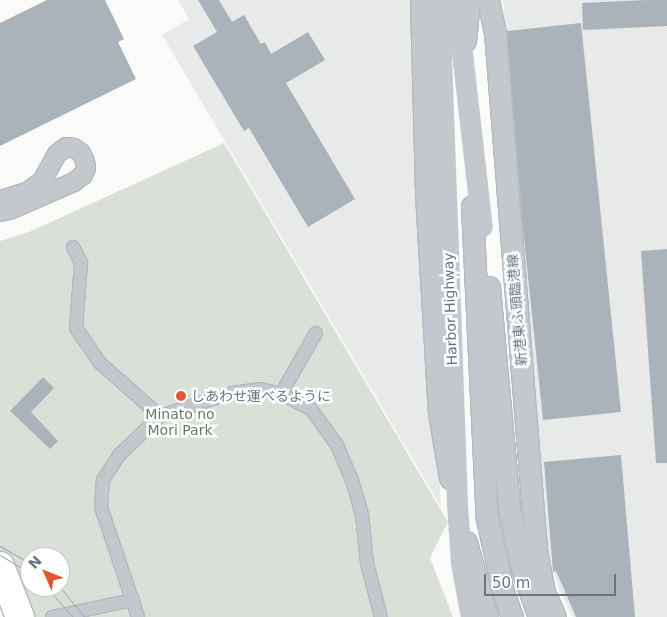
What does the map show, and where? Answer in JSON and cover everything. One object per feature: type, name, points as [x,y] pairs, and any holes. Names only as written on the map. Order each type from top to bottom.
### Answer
[{"type":"highway","points":[[0,566],[20,617]]},
{"type":"highway","points":[[0,593],[9,617]]},
{"type":"street","points":[[421,0],[426,194],[438,413],[447,468],[487,617]]},
{"type":"street","name":"Harbor Highway","points":[[439,0],[457,504],[462,563],[471,617]]},
{"type":"street","name":"Harbor Highway","points":[[450,0],[467,506],[471,558],[481,617]]},
{"type":"street","points":[[456,0],[495,340],[509,508],[523,573],[539,617]]},
{"type":"street","points":[[469,0],[464,51],[486,519],[502,592],[512,617]]},
{"type":"street","name":"新港東ふ頭臨港線","points":[[488,0],[495,32],[536,550],[544,592],[556,617]]},
{"type":"street","points":[[0,200],[27,192],[42,181],[57,154],[66,148],[74,148],[81,153],[86,168],[83,175],[74,182],[10,210],[0,212]]},
{"type":"street","points":[[73,247],[81,263],[76,328],[100,363],[160,416]]},
{"type":"street","points":[[281,394],[316,333]]},
{"type":"street","points":[[138,617],[112,545],[101,507],[103,480],[118,455],[160,416],[232,392],[261,389],[281,394],[311,409],[337,445],[352,480],[362,514],[367,563],[381,617]]},
{"type":"street","points":[[52,617],[133,600]]},
{"type":"shaded area","points":[[178,0],[414,0],[441,507],[162,35],[189,19]]},
{"type":"shaded area","points":[[503,0],[667,0],[667,617],[573,617],[559,589],[548,551]]},
{"type":"green space","name":"Minato no Mori Park","points":[[224,143],[448,522],[430,558],[453,617],[10,617],[0,560],[0,241],[29,232]]},
{"type":"building","points":[[47,0],[105,0],[124,39],[118,42],[136,79],[0,146],[0,23]]},
{"type":"building","points":[[198,0],[219,0],[232,22],[244,15],[261,44],[265,42],[271,54],[308,32],[325,60],[286,83],[355,199],[308,227],[249,128],[244,131],[193,46],[217,32]]},
{"type":"building","points":[[667,0],[667,26],[583,30],[582,3]]},
{"type":"building","points":[[581,23],[621,412],[543,420],[522,219],[507,31]]},
{"type":"building","points":[[667,249],[667,463],[656,463],[641,251]]},
{"type":"building","points":[[43,377],[54,388],[31,412],[58,441],[50,449],[10,411]]},
{"type":"building","points":[[621,455],[635,617],[576,617],[556,571],[553,572],[544,462]]},
{"type":"tram line","points":[[0,546],[20,557]]},
{"type":"tram line","points":[[0,555],[20,567]]},
{"type":"tram line","points":[[55,597],[73,617]]},
{"type":"tram line","points":[[68,597],[84,617]]},
{"type":"place","name":"しあわせ運べるように","points":[[181,396]]}]
